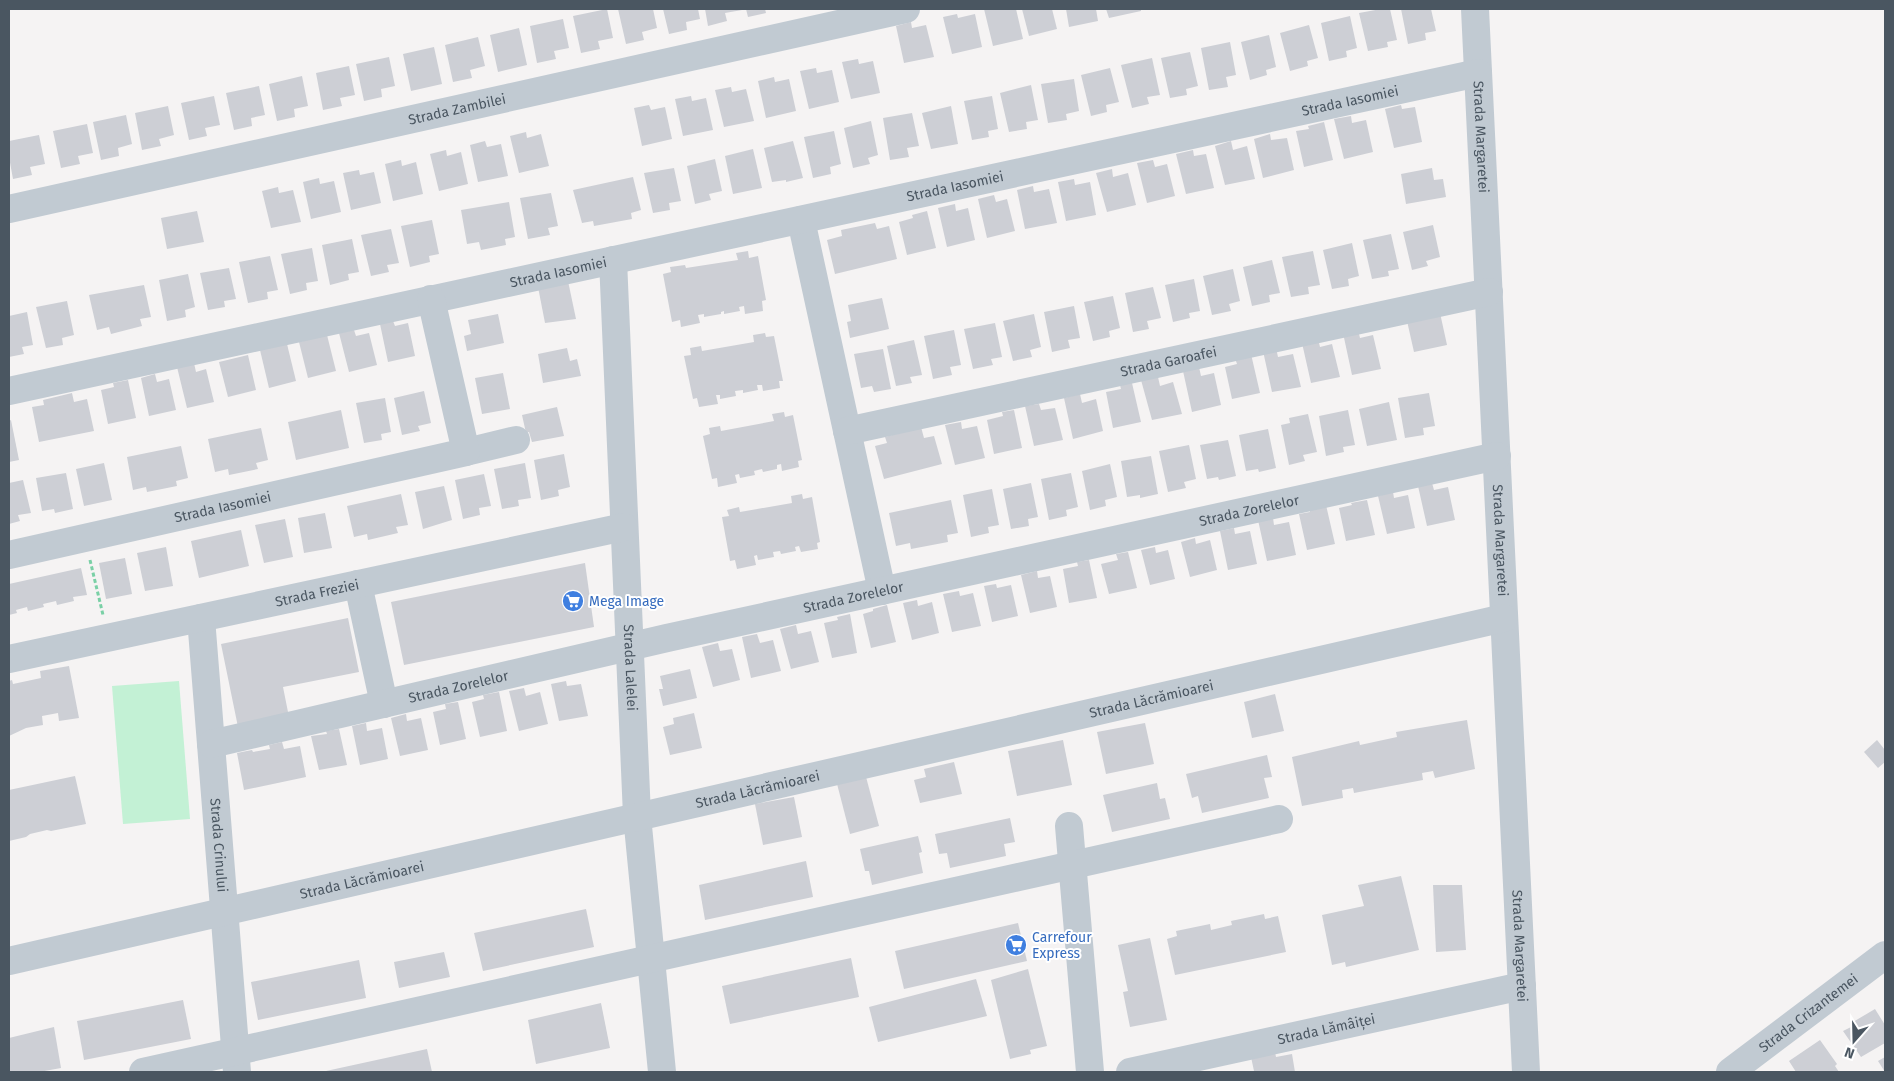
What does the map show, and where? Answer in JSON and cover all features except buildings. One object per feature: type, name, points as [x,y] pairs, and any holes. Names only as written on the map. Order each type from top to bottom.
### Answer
[{"type":"street","name":"Strada Zambilei","points":[[9,209],[906,9]]},
{"type":"street","name":"Strada Margaretei","points":[[1475,9],[1526,1072]]},
{"type":"street","name":"Strada Iasomiei","points":[[9,391],[1478,73]]},
{"type":"street","points":[[800,220],[882,591]]},
{"type":"street","name":"Strada Lalelei","points":[[613,260],[637,816],[662,1072]]},
{"type":"street","name":"Strada Garoafei","points":[[847,431],[1488,292]]},
{"type":"street","points":[[431,299],[466,452]]},
{"type":"street","name":"Strada Iasomiei","points":[[9,555],[516,440]]},
{"type":"street","name":"Strada Zorelelor","points":[[211,744],[630,646],[1496,456]]},
{"type":"street","name":"Strada Freziei","points":[[9,659],[624,527]]},
{"type":"street","points":[[358,584],[384,704]]},
{"type":"street","name":"Strada Crinului","points":[[201,618],[236,1062]]},
{"type":"street","name":"Strada Lăcrămioarei","points":[[9,960],[1504,618]]},
{"type":"street","points":[[143,1072],[236,1062],[651,959],[1279,819]]},
{"type":"street","points":[[1069,826],[1090,1072]]},
{"type":"street","name":"Strada Crizantemei","points":[[1730,1072],[1758,1064],[1885,956]]},
{"type":"street","name":"Strada Lămâiței","points":[[1130,1072],[1522,986]]},
{"type":"path","points":[[91,536],[94,553],[89,554],[108,638]]},
{"type":"green space","points":[[179,681],[190,819],[123,824],[112,686]]},
{"type":"place","name":"Mega Image","points":[[573,601]]},
{"type":"place","name":"Carrefour Express","points":[[1016,945]]}]
